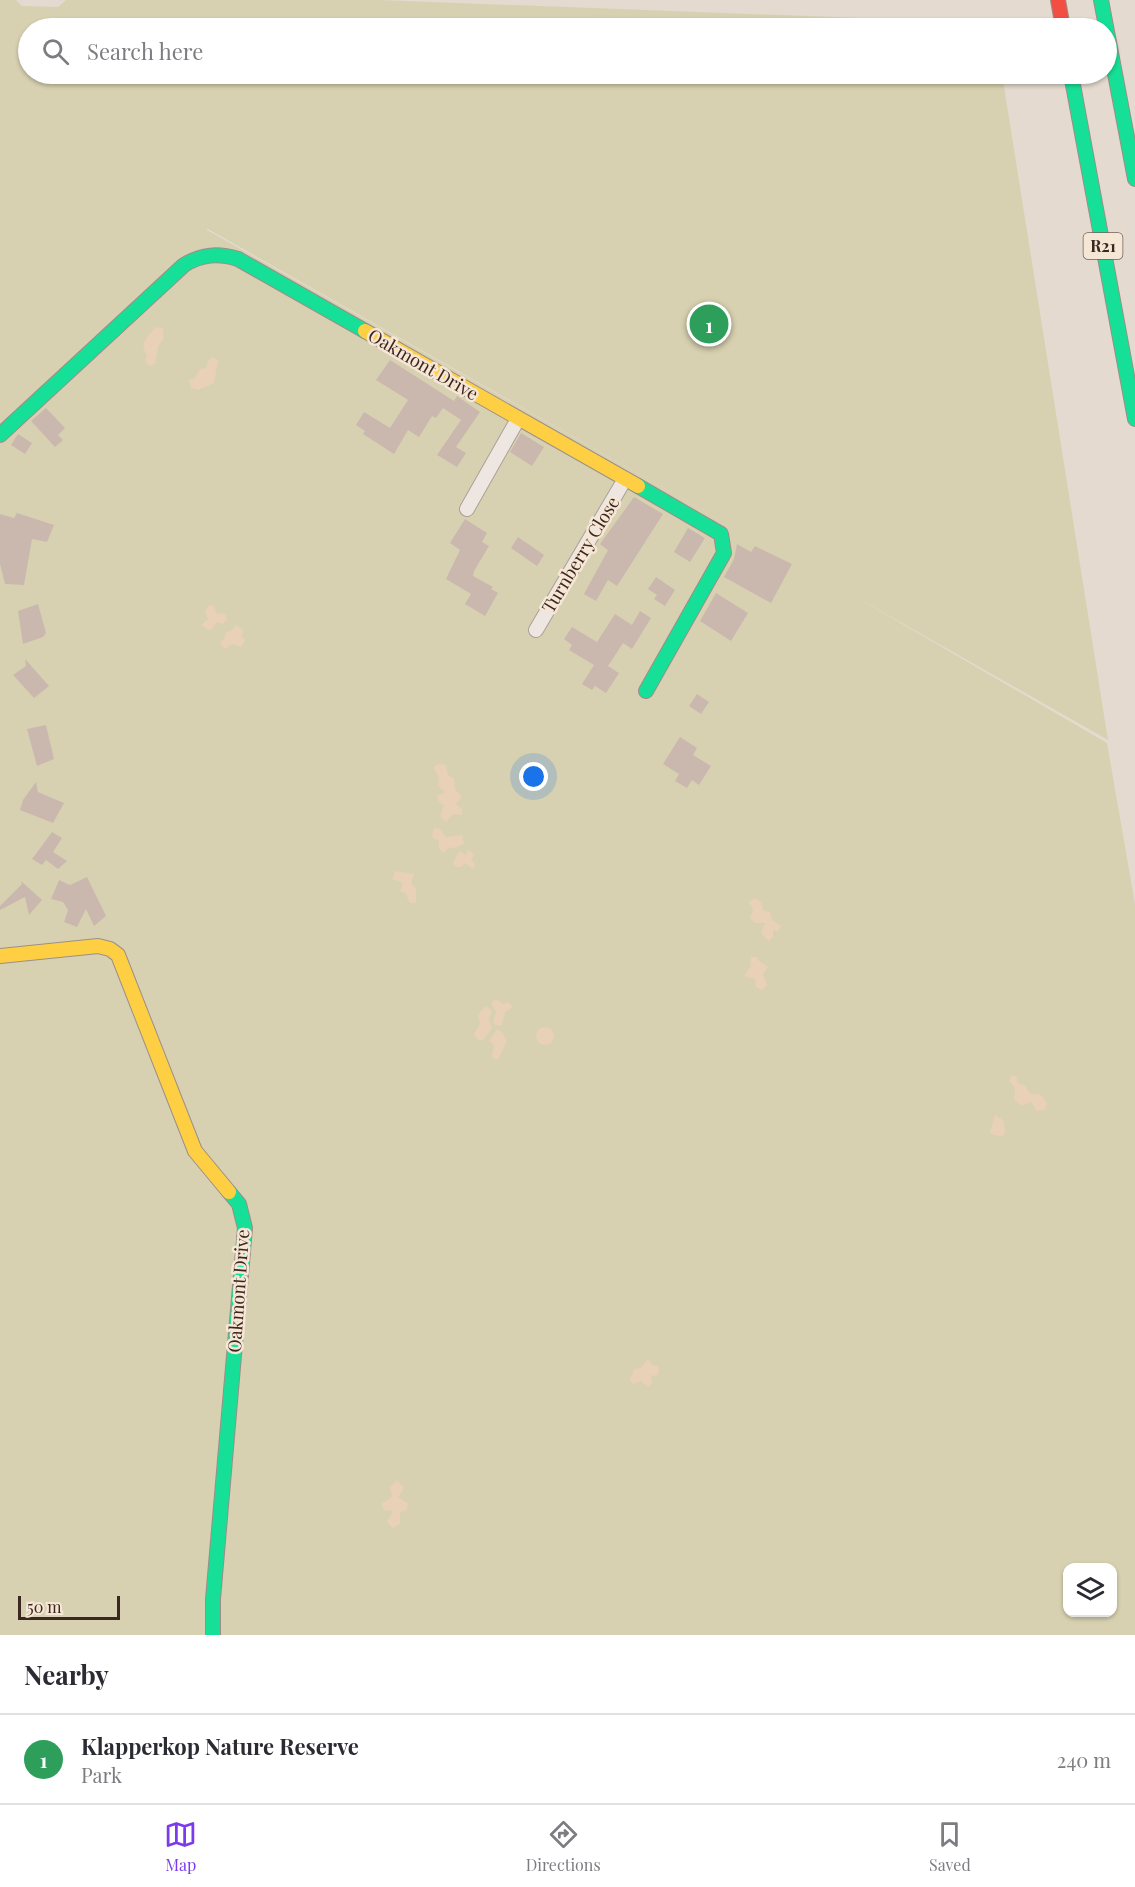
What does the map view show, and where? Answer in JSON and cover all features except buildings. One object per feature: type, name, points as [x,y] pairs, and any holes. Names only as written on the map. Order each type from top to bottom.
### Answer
[{"type":"main road","points":[[1058,0],[1061,18]]},
{"type":"main road","points":[[1101,0],[1104,18]]},
{"type":"main road","name":"R21","points":[[1073,84],[1135,419]]},
{"type":"main road","points":[[1117,84],[1135,179]]},
{"type":"main road","name":"Oakmont Drive","points":[[0,435],[184,265],[196,258],[211,254],[238,259],[717,531],[723,537],[725,546],[722,557],[646,692]]},
{"type":"main road","name":"Oakmont Drive","points":[[0,956],[98,946],[110,949],[118,956],[195,1151],[242,1210],[245,1228],[213,1599],[213,1635]]},
{"type":"street","points":[[467,508],[518,419]]},
{"type":"street","name":"Turnberry Close","points":[[536,630],[625,479]]},
{"type":"shaded area","points":[[0,0],[16,0],[22,6],[58,7],[66,0],[379,0],[860,18],[18,18],[18,84],[1004,84],[1108,740],[849,593],[1107,743],[1135,904],[1135,1635],[0,1635]],"holes":[[[207,229],[208,229],[745,534],[207,230]]]},
{"type":"sand","points":[[155,327],[163,328],[164,338],[158,347],[155,364],[150,366],[145,362],[147,355],[144,343]]},
{"type":"sand","points":[[212,357],[218,360],[214,383],[198,390],[191,388],[189,380],[195,378],[200,369],[206,368]]},
{"type":"sand","points":[[209,605],[214,606],[217,614],[225,613],[227,619],[223,624],[217,622],[210,631],[201,625],[208,619],[205,612]]},
{"type":"sand","points":[[236,625],[244,630],[241,636],[245,640],[241,647],[233,644],[224,649],[220,643],[225,633],[231,631]]},
{"type":"sand","points":[[437,764],[446,765],[448,775],[454,779],[455,789],[462,797],[456,804],[462,809],[462,815],[453,814],[446,822],[440,816],[444,805],[439,802],[437,796],[445,792],[438,786],[439,777],[434,768]]},
{"type":"sand","points":[[434,828],[440,829],[446,837],[462,835],[464,844],[452,849],[449,847],[443,853],[439,848],[439,841],[432,837]]},
{"type":"sand","points":[[469,850],[474,855],[471,860],[475,864],[473,869],[465,863],[461,867],[455,867],[453,863],[458,853],[461,851],[465,855]]},
{"type":"sand","points":[[395,871],[414,874],[411,883],[416,889],[416,903],[410,903],[406,894],[400,891],[403,883],[392,879]]},
{"type":"sand","points":[[755,898],[761,902],[763,910],[770,912],[772,920],[781,926],[778,931],[773,930],[773,936],[769,941],[761,933],[765,923],[755,923],[750,918],[753,910],[749,902]]},
{"type":"sand","points":[[751,957],[757,957],[768,967],[763,974],[767,985],[762,990],[756,987],[755,979],[744,976],[750,967]]},
{"type":"sand","points":[[496,999],[503,1004],[509,1002],[513,1007],[505,1012],[502,1026],[495,1025],[493,1022],[496,1012],[491,1003]]},
{"type":"sand","points":[[485,1006],[492,1010],[489,1020],[492,1028],[483,1040],[478,1040],[474,1034],[480,1024],[478,1015]]},
{"type":"sand","points":[[545,1027],[551,1030],[554,1036],[551,1042],[545,1045],[539,1042],[536,1036],[539,1030]]},
{"type":"sand","points":[[497,1029],[502,1032],[507,1041],[498,1060],[492,1057],[494,1045],[489,1041]]},
{"type":"sand","points":[[1011,1076],[1016,1076],[1018,1083],[1025,1085],[1030,1094],[1042,1096],[1047,1104],[1044,1110],[1037,1111],[1031,1102],[1021,1106],[1014,1099],[1015,1088],[1009,1081]]},
{"type":"sand","points":[[995,1115],[1004,1121],[1003,1136],[993,1135],[990,1132]]},
{"type":"sand","points":[[648,1359],[652,1365],[659,1366],[658,1375],[651,1376],[652,1384],[648,1387],[641,1381],[633,1384],[630,1380],[634,1369],[641,1368]]},
{"type":"sand","points":[[397,1480],[404,1488],[398,1497],[408,1503],[407,1510],[400,1512],[400,1524],[393,1528],[387,1522],[393,1511],[384,1510],[381,1504],[392,1497],[390,1487]]},
{"type":"traffic: fast","points":[[1101,0],[1104,18]]},
{"type":"traffic: fast","points":[[1073,84],[1135,419]]},
{"type":"traffic: fast","points":[[1117,84],[1135,179]]},
{"type":"traffic: fast","points":[[0,435],[184,265],[204,257],[217,255],[238,259],[365,331]]},
{"type":"traffic: fast","points":[[638,486],[721,534],[724,553],[646,691]]},
{"type":"traffic: fast","points":[[213,1635],[213,1599],[245,1228],[239,1204],[229,1192]]},
{"type":"traffic: slow","points":[[365,331],[638,486]]},
{"type":"traffic: slow","points":[[0,956],[98,946],[110,949],[118,955],[195,1151],[229,1192]]},
{"type":"traffic: jam","points":[[1058,0],[1061,18]]},
{"type":"place","name":"Klapperkop Nature Reserve","points":[[709,324]]}]
